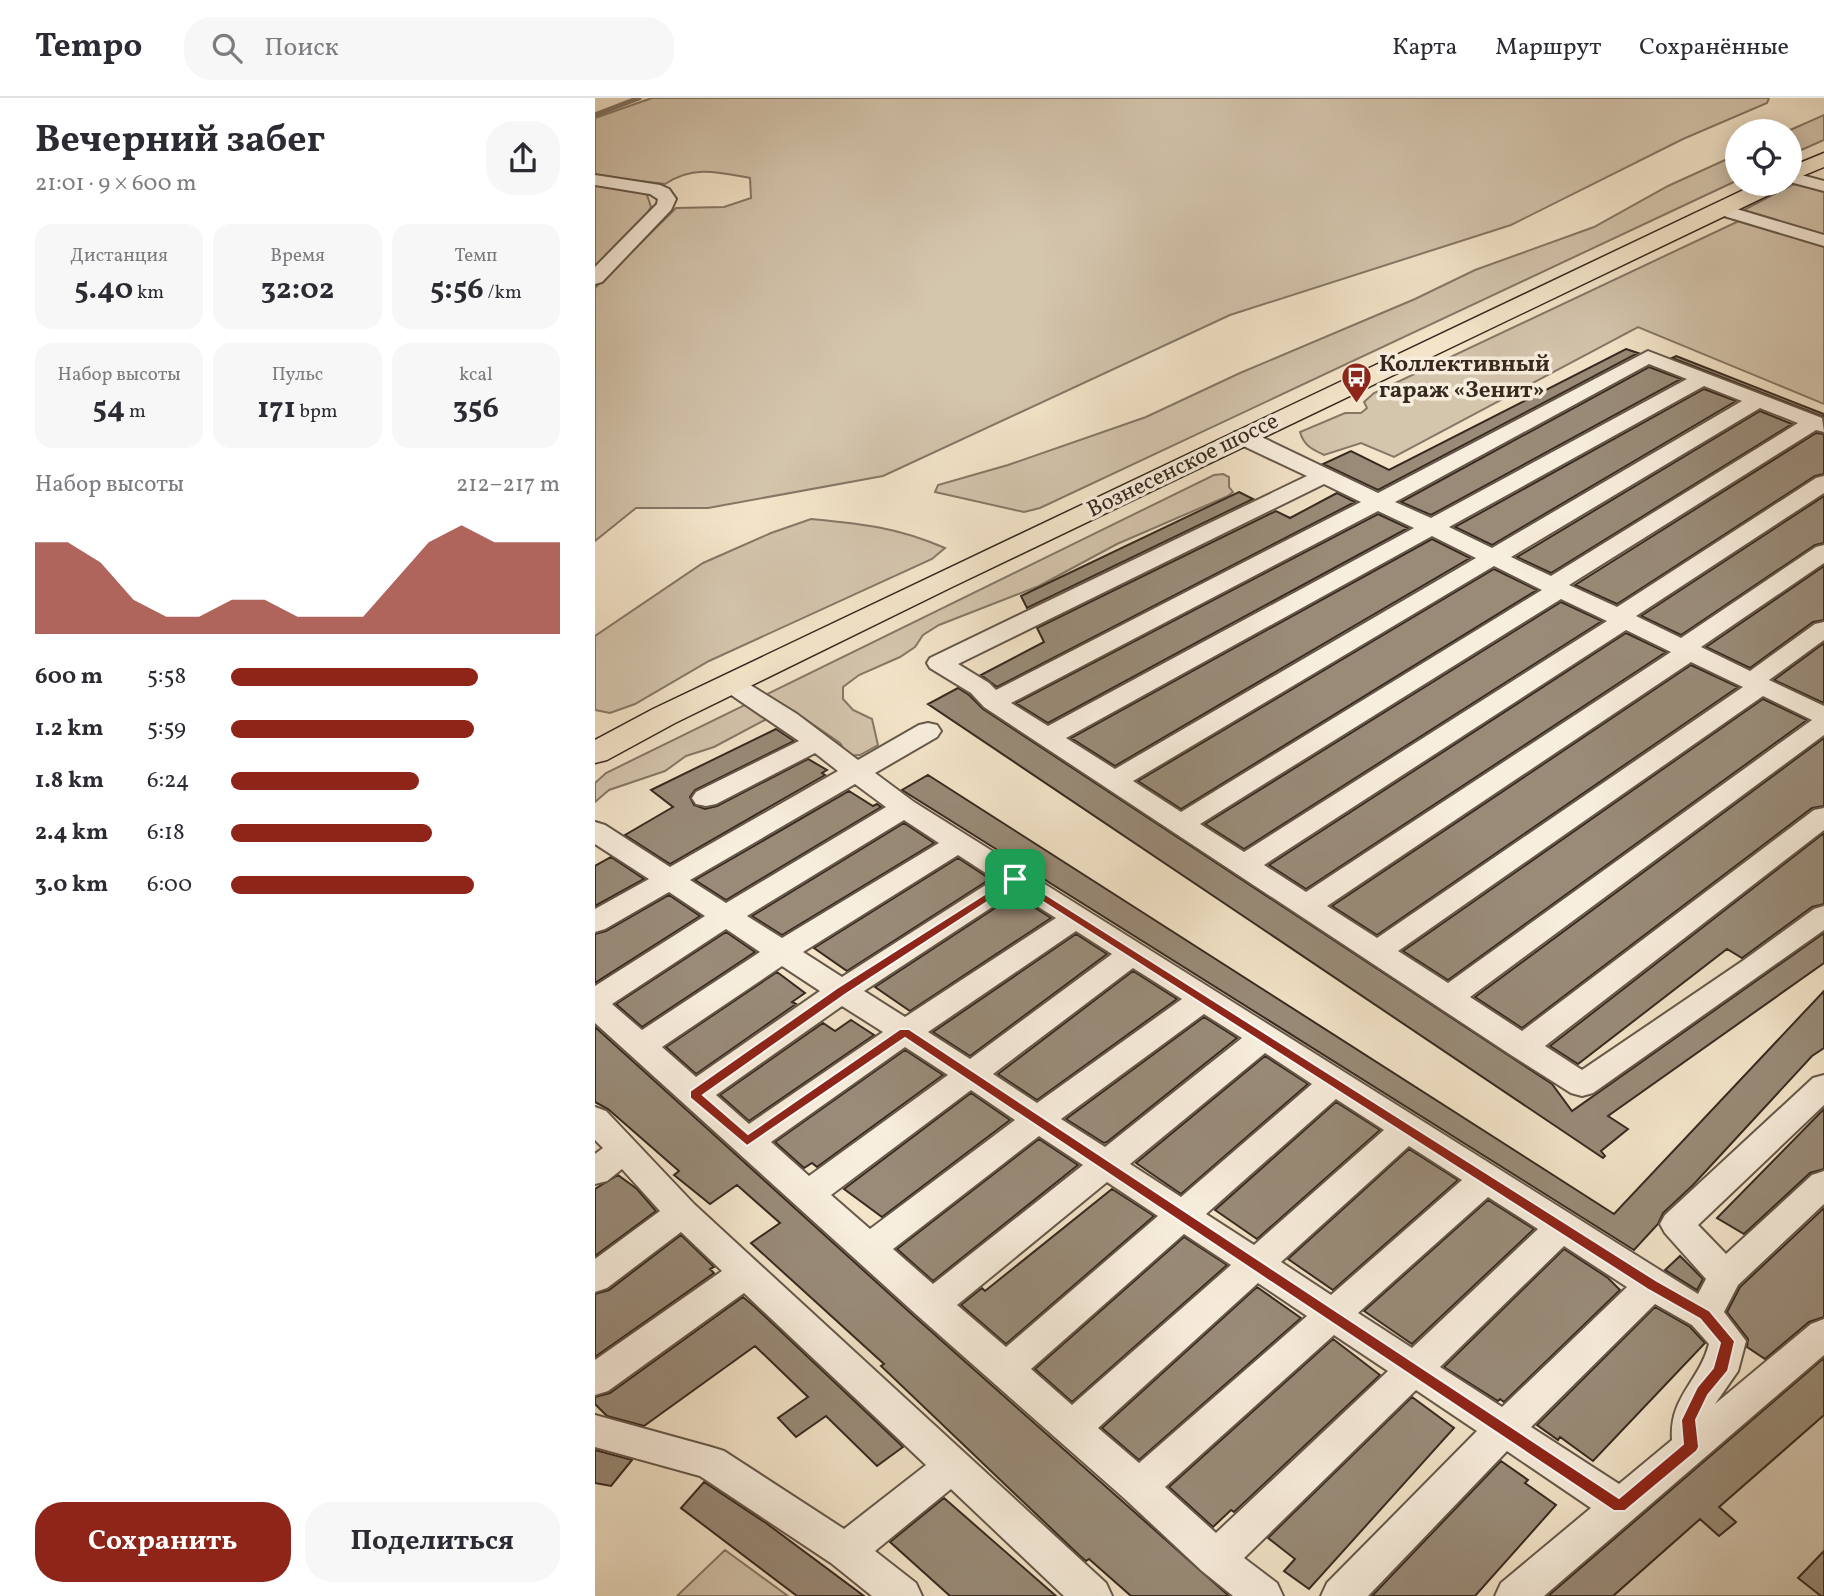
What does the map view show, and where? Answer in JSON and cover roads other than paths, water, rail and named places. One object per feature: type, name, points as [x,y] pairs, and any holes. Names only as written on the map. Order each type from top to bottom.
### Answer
[{"type":"main road","points":[[1802,170],[1824,159]]},
{"type":"main road","name":"Вознесенское шоссе","points":[[598,747],[1748,196]]},
{"type":"lane","points":[[595,180],[654,188],[667,199],[665,206],[595,278]]},
{"type":"lane","points":[[1802,180],[1824,186]]},
{"type":"lane","points":[[1720,209],[1824,241]]},
{"type":"lane","points":[[993,702],[1378,502],[1648,357],[1819,424]]},
{"type":"lane","points":[[1048,737],[1704,378]]},
{"type":"lane","points":[[1114,781],[1759,400]]},
{"type":"lane","points":[[1180,824],[1819,424]]},
{"type":"lane","points":[[1243,437],[1824,717],[1448,998]]},
{"type":"lane","points":[[1324,476],[939,663],[980,688],[993,702],[1582,1085],[1755,967],[1824,916]]},
{"type":"lane","points":[[1244,865],[1622,619],[1824,483]]},
{"type":"lane","points":[[1305,906],[1687,650],[1824,552]]},
{"type":"lane","points":[[1377,952],[1757,684],[1824,629]]},
{"type":"lane","points":[[730,683],[788,720],[904,808],[1652,1285],[1705,1315],[1728,1341],[1720,1371],[1703,1391],[1689,1420],[1691,1447]]},
{"type":"lane","points":[[595,922],[928,731]]},
{"type":"lane","points":[[706,797],[815,743]]},
{"type":"lane","points":[[595,1000],[726,916],[904,808]]},
{"type":"lane","points":[[1522,1047],[1824,816]]},
{"type":"lane","points":[[599,840],[669,879],[905,1032],[1620,1507]]},
{"type":"lane","points":[[641,1046],[781,952],[958,843]]},
{"type":"lane","points":[[694,1094],[842,991],[1015,879]]},
{"type":"lane","points":[[747,1142],[1076,918]]},
{"type":"lane","points":[[808,1195],[1132,954]]},
{"type":"lane","points":[[869,1249],[1038,1119],[1203,999]]},
{"type":"lane","points":[[595,1006],[931,1306],[1139,1487],[1216,1559],[1263,1596]]},
{"type":"lane","points":[[931,1306],[1263,1038]]},
{"type":"lane","points":[[1005,1370],[1335,1082]]},
{"type":"lane","points":[[1725,1276],[1677,1224],[1824,1086]]},
{"type":"lane","points":[[595,1119],[682,1213],[1092,1596]]},
{"type":"lane","points":[[1071,1429],[1407,1129]]},
{"type":"lane","points":[[595,1172],[625,1149]]},
{"type":"lane","points":[[1139,1487],[1486,1179]]},
{"type":"lane","points":[[1705,1315],[1725,1276],[1824,1184]]},
{"type":"lane","points":[[595,1278],[682,1213]]},
{"type":"lane","points":[[1216,1559],[1562,1227]]},
{"type":"lane","points":[[595,1380],[746,1273]]},
{"type":"lane","points":[[1341,1596],[1504,1429],[1652,1285]]},
{"type":"lane","points":[[1515,1596],[1824,1334]]},
{"type":"lane","points":[[595,1431],[711,1463],[845,1551],[902,1596]]},
{"type":"lane","points":[[845,1551],[952,1466]]},
{"type":"waterway","points":[[595,115],[639,98]]},
{"type":"place","name":"Коллективный гараж «Зенит»","points":[[1356,405]]}]
